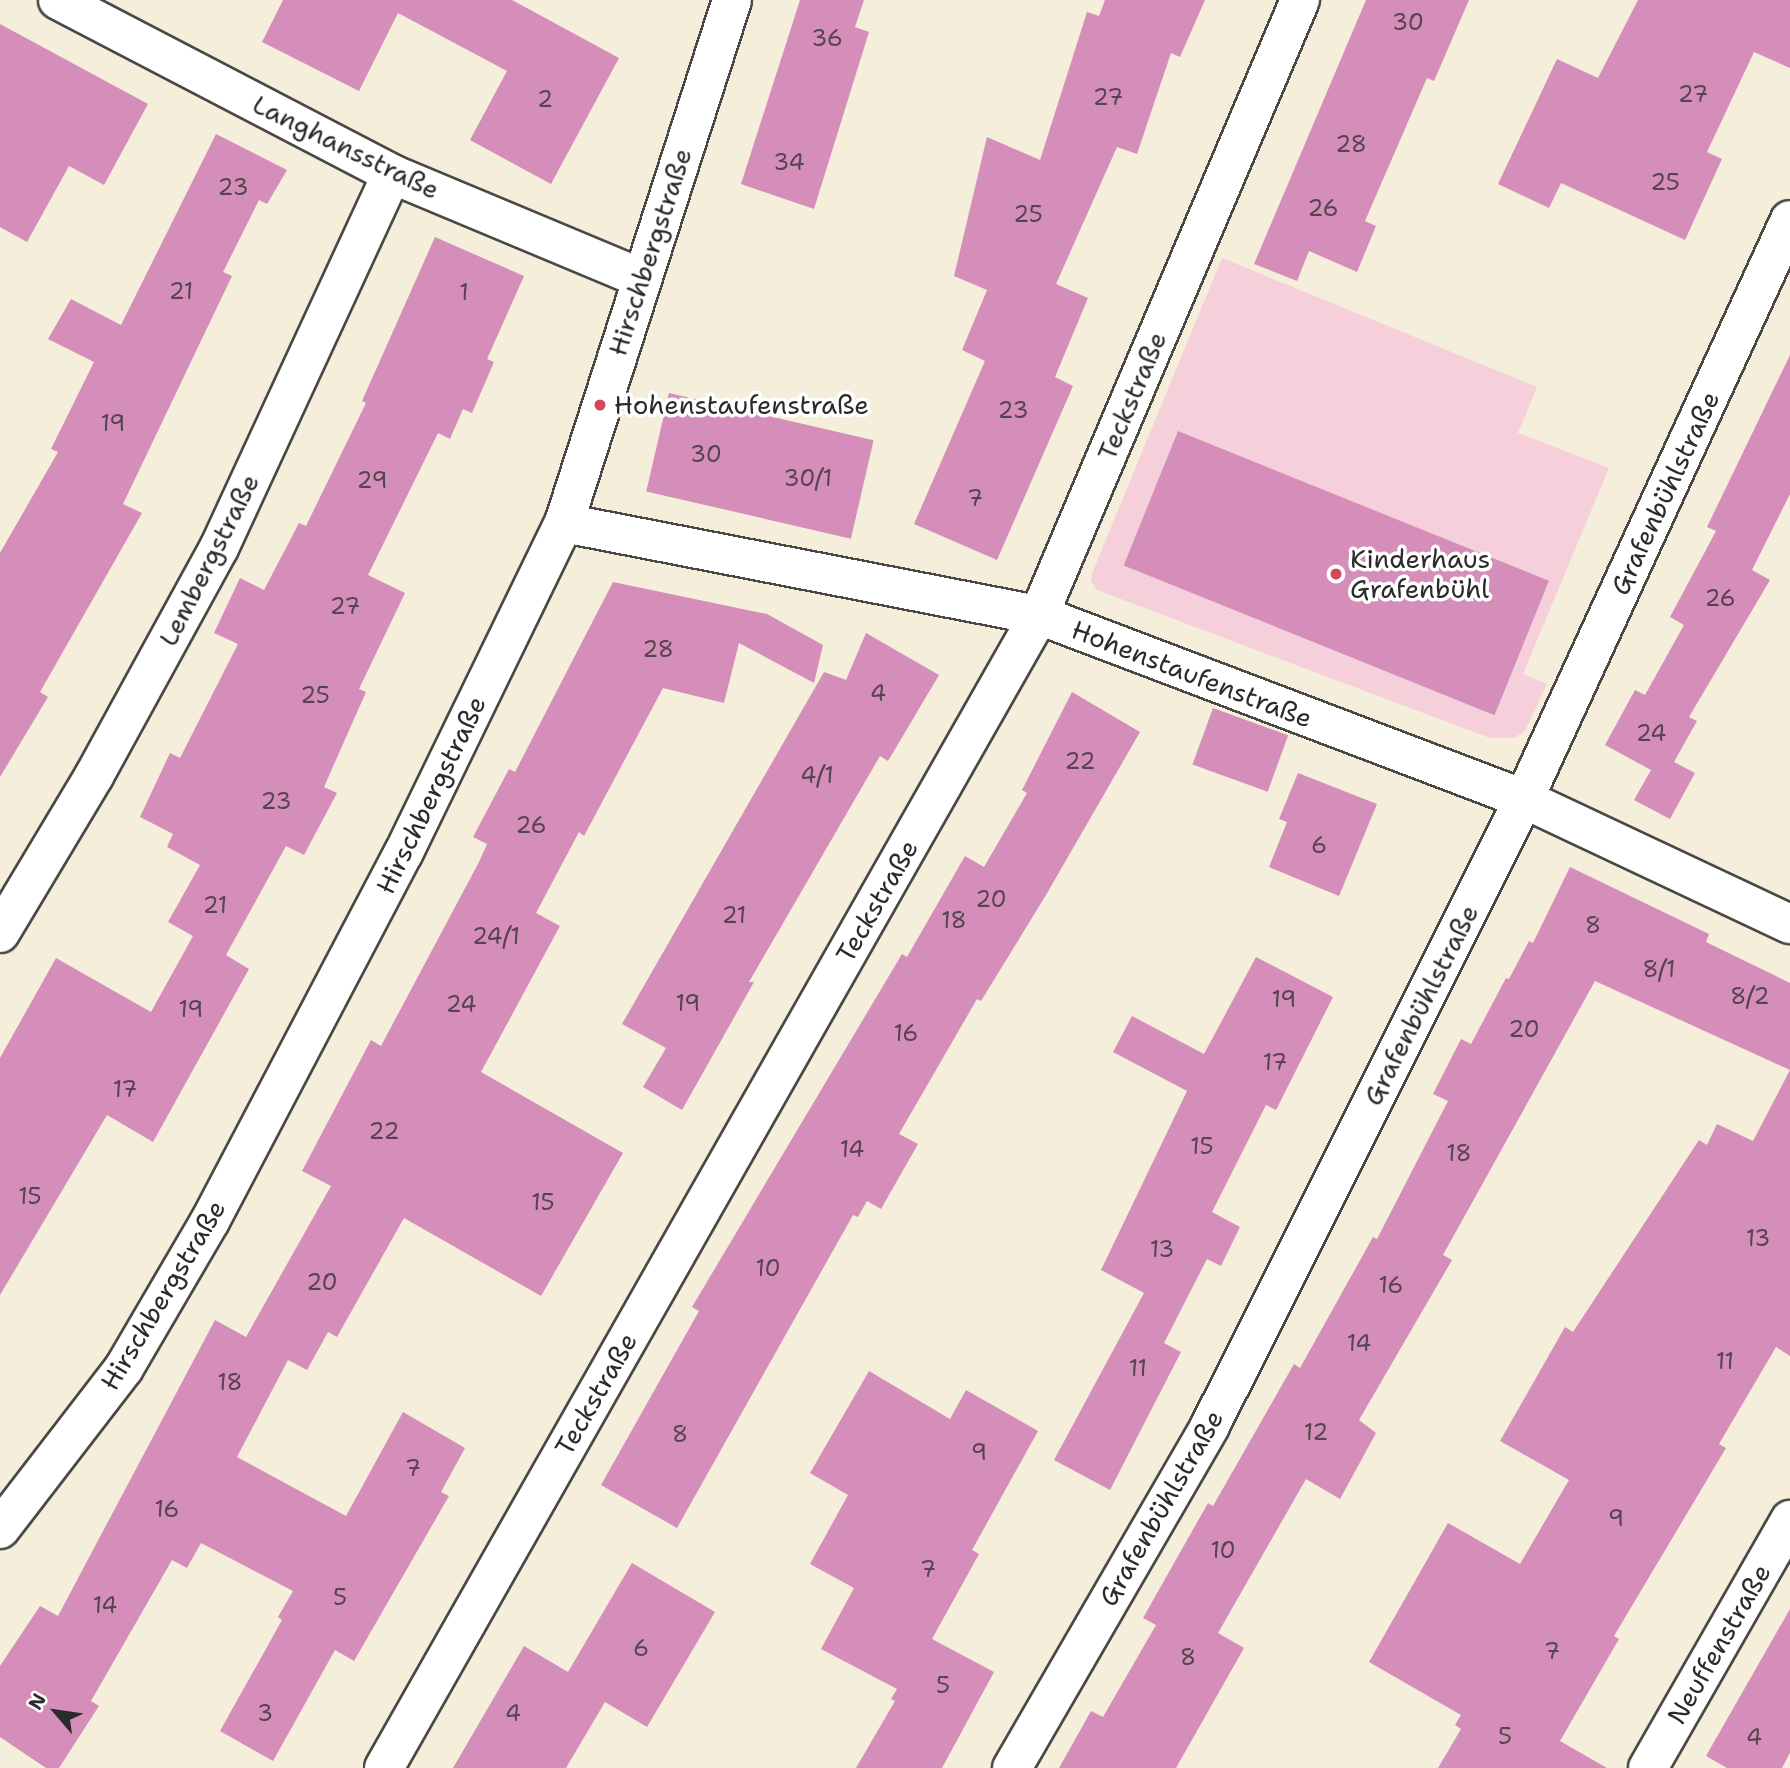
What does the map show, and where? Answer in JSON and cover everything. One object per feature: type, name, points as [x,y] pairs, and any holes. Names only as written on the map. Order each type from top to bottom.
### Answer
[{"type":"street","name":"Langhansstraße","points":[[58,0],[392,174],[641,278]]},
{"type":"street","name":"Hirschbergstraße","points":[[0,1529],[124,1368],[209,1221],[403,854],[564,523],[732,0]]},
{"type":"street","name":"Teckstraße","points":[[384,1768],[1039,615],[1300,0]]},
{"type":"street","name":"Lembergstraße","points":[[0,933],[94,776],[219,548],[392,174]]},
{"type":"street","name":"Grafenbühlstraße","points":[[1012,1768],[1210,1426],[1524,799],[1790,220]]},
{"type":"street","name":"Hohenstaufenstraße","points":[[564,523],[1039,615],[1524,799],[1790,924]]},
{"type":"street","name":"Neuffenstraße","points":[[1648,1768],[1790,1520]]},
{"type":"shaded area","points":[[1222,258],[1537,387],[1518,433],[1609,468],[1523,674],[1547,684],[1525,731],[1514,738],[1490,738],[1097,590],[1091,581]]},
{"type":"building","points":[[283,0],[512,0],[619,58],[551,184],[470,140],[507,71],[398,13],[359,91],[262,42]]},
{"type":"building","points":[[800,0],[864,0],[855,27],[869,32],[814,209],[741,184]]},
{"type":"building","points":[[1105,0],[1205,0],[1180,57],[1171,53],[1137,154],[1117,147],[1056,284],[1088,298],[1055,377],[1073,386],[997,560],[914,524],[985,361],[962,350],[987,290],[954,276],[987,137],[1040,160],[1087,12],[1099,16]]},
{"type":"building","points":[[1366,0],[1469,0],[1434,81],[1427,78],[1365,221],[1376,226],[1357,272],[1309,251],[1297,281],[1254,264]]},
{"type":"building","points":[[1638,0],[1790,0],[1790,68],[1754,52],[1707,152],[1722,159],[1685,240],[1561,183],[1549,208],[1498,184],[1557,59],[1598,78]]},
{"type":"building","points":[[0,24],[148,104],[104,185],[69,166],[27,242],[0,227]]},
{"type":"building","points":[[216,134],[287,170],[267,204],[259,200],[223,272],[232,276],[123,504],[142,513],[40,692],[48,697],[0,777],[0,553],[58,452],[51,449],[94,362],[48,339],[71,299],[121,325]]},
{"type":"building","points":[[435,237],[524,276],[487,359],[494,362],[472,413],[463,409],[450,439],[438,433],[368,575],[405,593],[359,689],[366,692],[324,787],[337,793],[304,855],[286,846],[226,955],[249,969],[153,1142],[107,1115],[0,1295],[0,1058],[56,958],[151,1012],[193,936],[168,922],[200,865],[167,847],[173,834],[140,817],[170,753],[180,758],[238,644],[214,633],[240,578],[264,590],[299,523],[306,526],[366,403],[362,401]]},
{"type":"building","points":[[1790,355],[1790,494],[1752,570],[1770,580],[1689,717],[1697,721],[1674,762],[1695,773],[1670,819],[1634,800],[1651,770],[1605,745],[1635,690],[1645,695],[1684,625],[1670,617],[1716,531],[1707,527]]},
{"type":"building","points":[[669,393],[874,440],[851,539],[646,491]]},
{"type":"building","name":"Kinderhaus Grafenbühl","points":[[1178,431],[1549,581],[1495,715],[1124,565]]},
{"type":"building","points":[[613,582],[767,614],[823,645],[814,683],[739,643],[724,703],[663,688],[584,836],[579,832],[536,913],[560,926],[481,1072],[623,1153],[541,1296],[404,1218],[337,1337],[328,1332],[307,1370],[288,1360],[237,1457],[346,1516],[403,1412],[465,1448],[441,1492],[449,1496],[354,1661],[335,1650],[273,1761],[220,1731],[282,1620],[278,1617],[293,1591],[201,1543],[187,1568],[172,1560],[91,1701],[99,1706],[59,1768],[46,1768],[0,1737],[0,1666],[40,1606],[58,1616],[215,1320],[246,1337],[331,1186],[302,1171],[371,1040],[381,1046],[479,862],[487,844],[473,837],[509,769],[515,772]]},
{"type":"building","points":[[866,633],[939,675],[888,761],[880,756],[749,982],[754,982],[682,1110],[643,1087],[666,1048],[622,1024],[824,672],[846,680]]},
{"type":"building","points":[[1072,692],[1140,732],[1046,895],[981,1001],[977,999],[899,1134],[918,1144],[881,1209],[867,1201],[858,1217],[853,1215],[677,1528],[601,1485],[699,1311],[692,1307],[902,954],[907,957],[965,856],[984,867],[1027,793],[1022,790]]},
{"type":"building","points":[[1213,708],[1288,735],[1268,792],[1192,764]]},
{"type":"building","points":[[1298,773],[1377,804],[1339,896],[1269,867],[1287,822],[1279,819]]},
{"type":"building","points":[[1570,867],[1709,934],[1706,942],[1790,983],[1790,1070],[1595,981],[1443,1255],[1452,1260],[1359,1420],[1376,1433],[1340,1499],[1306,1479],[1218,1633],[1244,1648],[1176,1768],[1059,1768],[1091,1711],[1103,1717],[1156,1625],[1143,1618],[1208,1503],[1213,1506],[1294,1364],[1300,1368],[1373,1237],[1377,1239],[1448,1101],[1433,1094],[1461,1039],[1471,1044],[1506,978],[1509,979],[1529,941],[1533,943]]},
{"type":"building","points":[[1256,957],[1333,997],[1276,1110],[1266,1105],[1212,1212],[1240,1227],[1221,1266],[1207,1259],[1164,1343],[1181,1352],[1110,1490],[1054,1460],[1144,1293],[1101,1270],[1187,1091],[1113,1052],[1132,1016],[1204,1054]]},
{"type":"building","points":[[1790,1070],[1790,1356],[1776,1347],[1719,1444],[1726,1448],[1614,1636],[1619,1639],[1560,1741],[1607,1768],[1438,1768],[1461,1729],[1455,1725],[1461,1715],[1369,1662],[1448,1523],[1520,1564],[1569,1480],[1500,1441],[1565,1327],[1573,1332],[1699,1140],[1707,1145],[1717,1124],[1753,1141]]},
{"type":"building","points":[[869,1371],[950,1419],[966,1390],[1038,1431],[972,1550],[979,1554],[932,1639],[994,1672],[942,1768],[856,1768],[895,1701],[891,1699],[897,1689],[821,1649],[854,1588],[810,1564],[848,1495],[810,1473]]},
{"type":"building","points":[[632,1563],[715,1612],[647,1727],[605,1702],[566,1768],[453,1768],[524,1646],[568,1672]]},
{"type":"building","points":[[1790,1609],[1790,1753],[1782,1768],[1727,1768],[1706,1756]]},
{"type":"place","name":"Hohenstaufenstraße","points":[[600,405]]},
{"type":"place","name":"Kinderhaus Grafenbühl","points":[[1336,574]]}]
